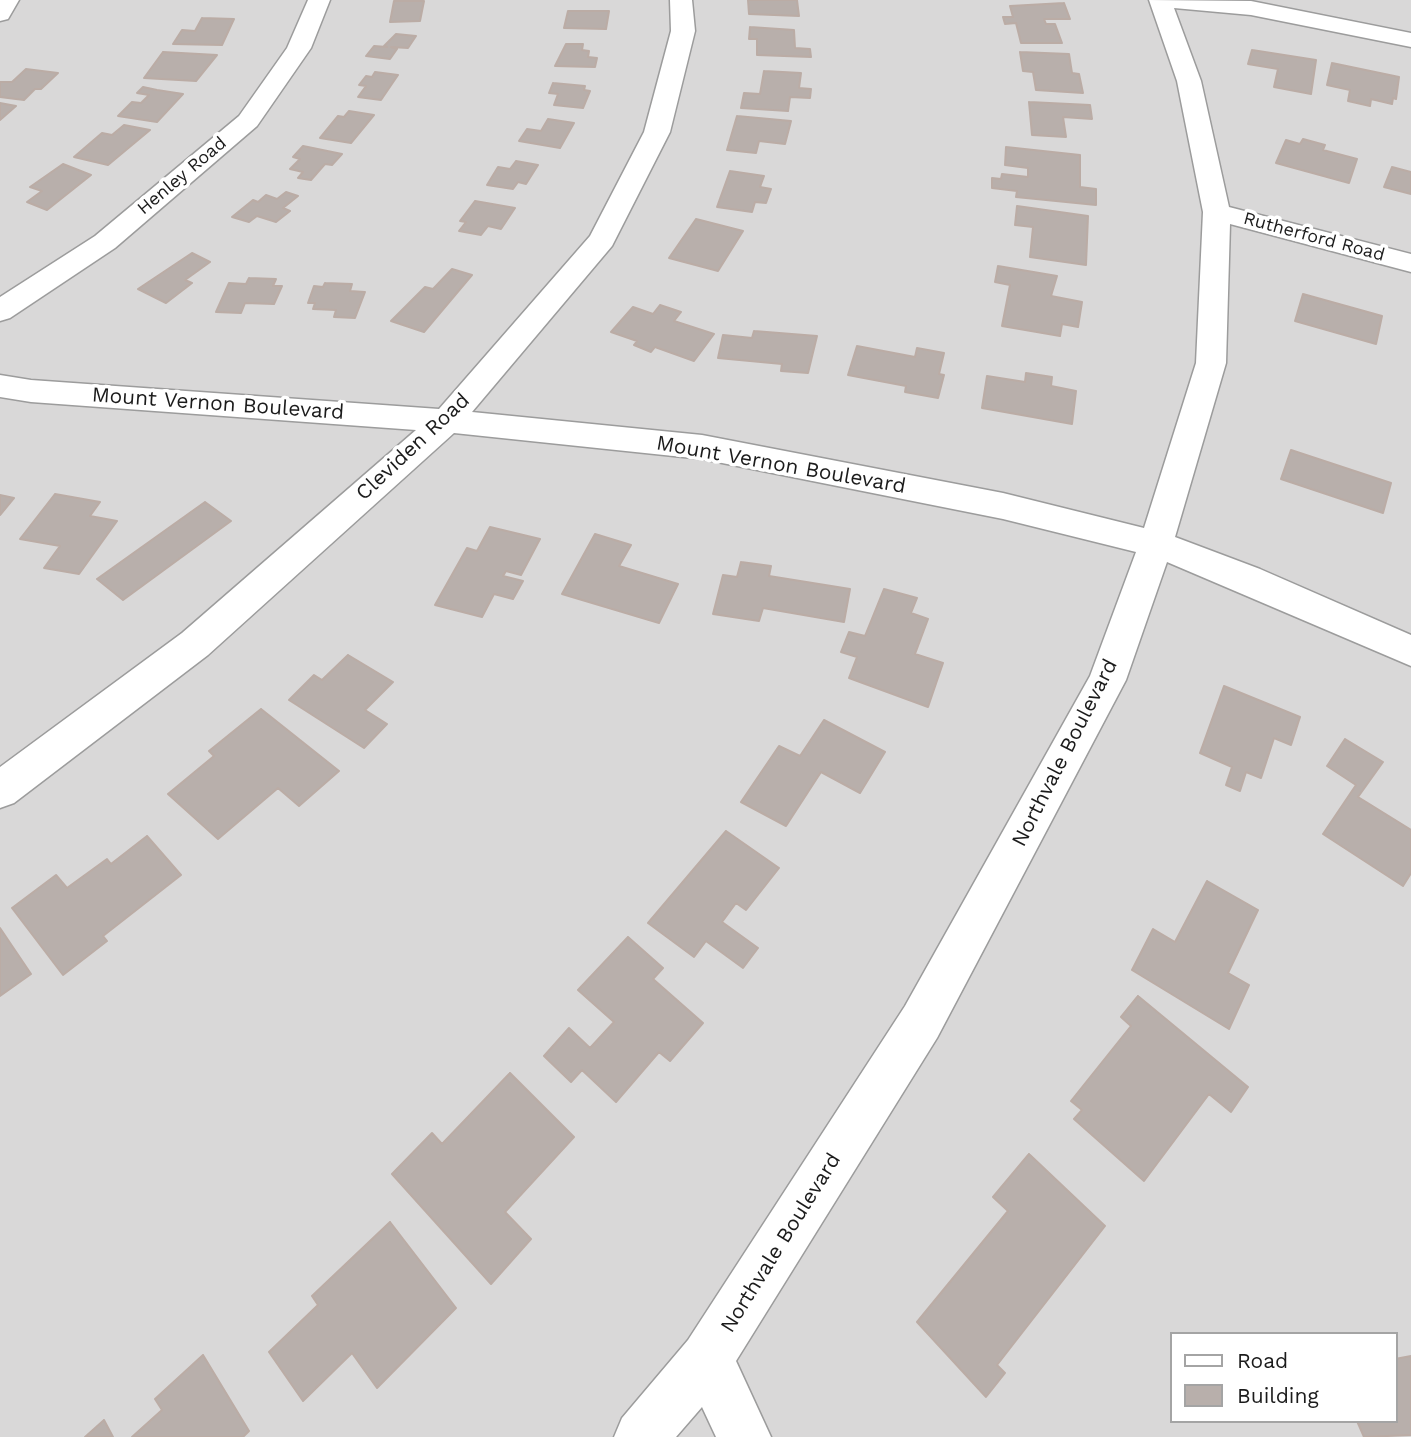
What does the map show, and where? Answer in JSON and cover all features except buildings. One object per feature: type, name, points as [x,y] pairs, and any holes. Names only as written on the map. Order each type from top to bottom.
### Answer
[{"type":"street","points":[[0,14],[8,0]]},
{"type":"street","name":"Henley Road","points":[[0,311],[105,242],[248,121],[299,48],[319,0]]},
{"type":"street","name":"Cleviden Road","points":[[0,790],[195,644],[447,421],[602,240],[657,132],[683,31],[681,0]]},
{"type":"street","points":[[1160,0],[1251,8],[1411,40]]},
{"type":"street","name":"Northvale Boulevard","points":[[640,1437],[707,1359],[921,1022],[1107,681],[1156,544],[1211,363],[1217,212],[1189,82],[1160,0]]},
{"type":"street","name":"Rutherford Road","points":[[1217,212],[1411,263]]},
{"type":"street","name":"Mount Vernon Boulevard","points":[[0,386],[31,391],[447,421],[702,447],[1003,506],[1156,544],[1247,579],[1411,651]]},
{"type":"street","points":[[707,1359],[744,1437]]},
{"type":"shaded area","points":[[0,0],[1411,0],[1411,1437],[0,1437]]}]
